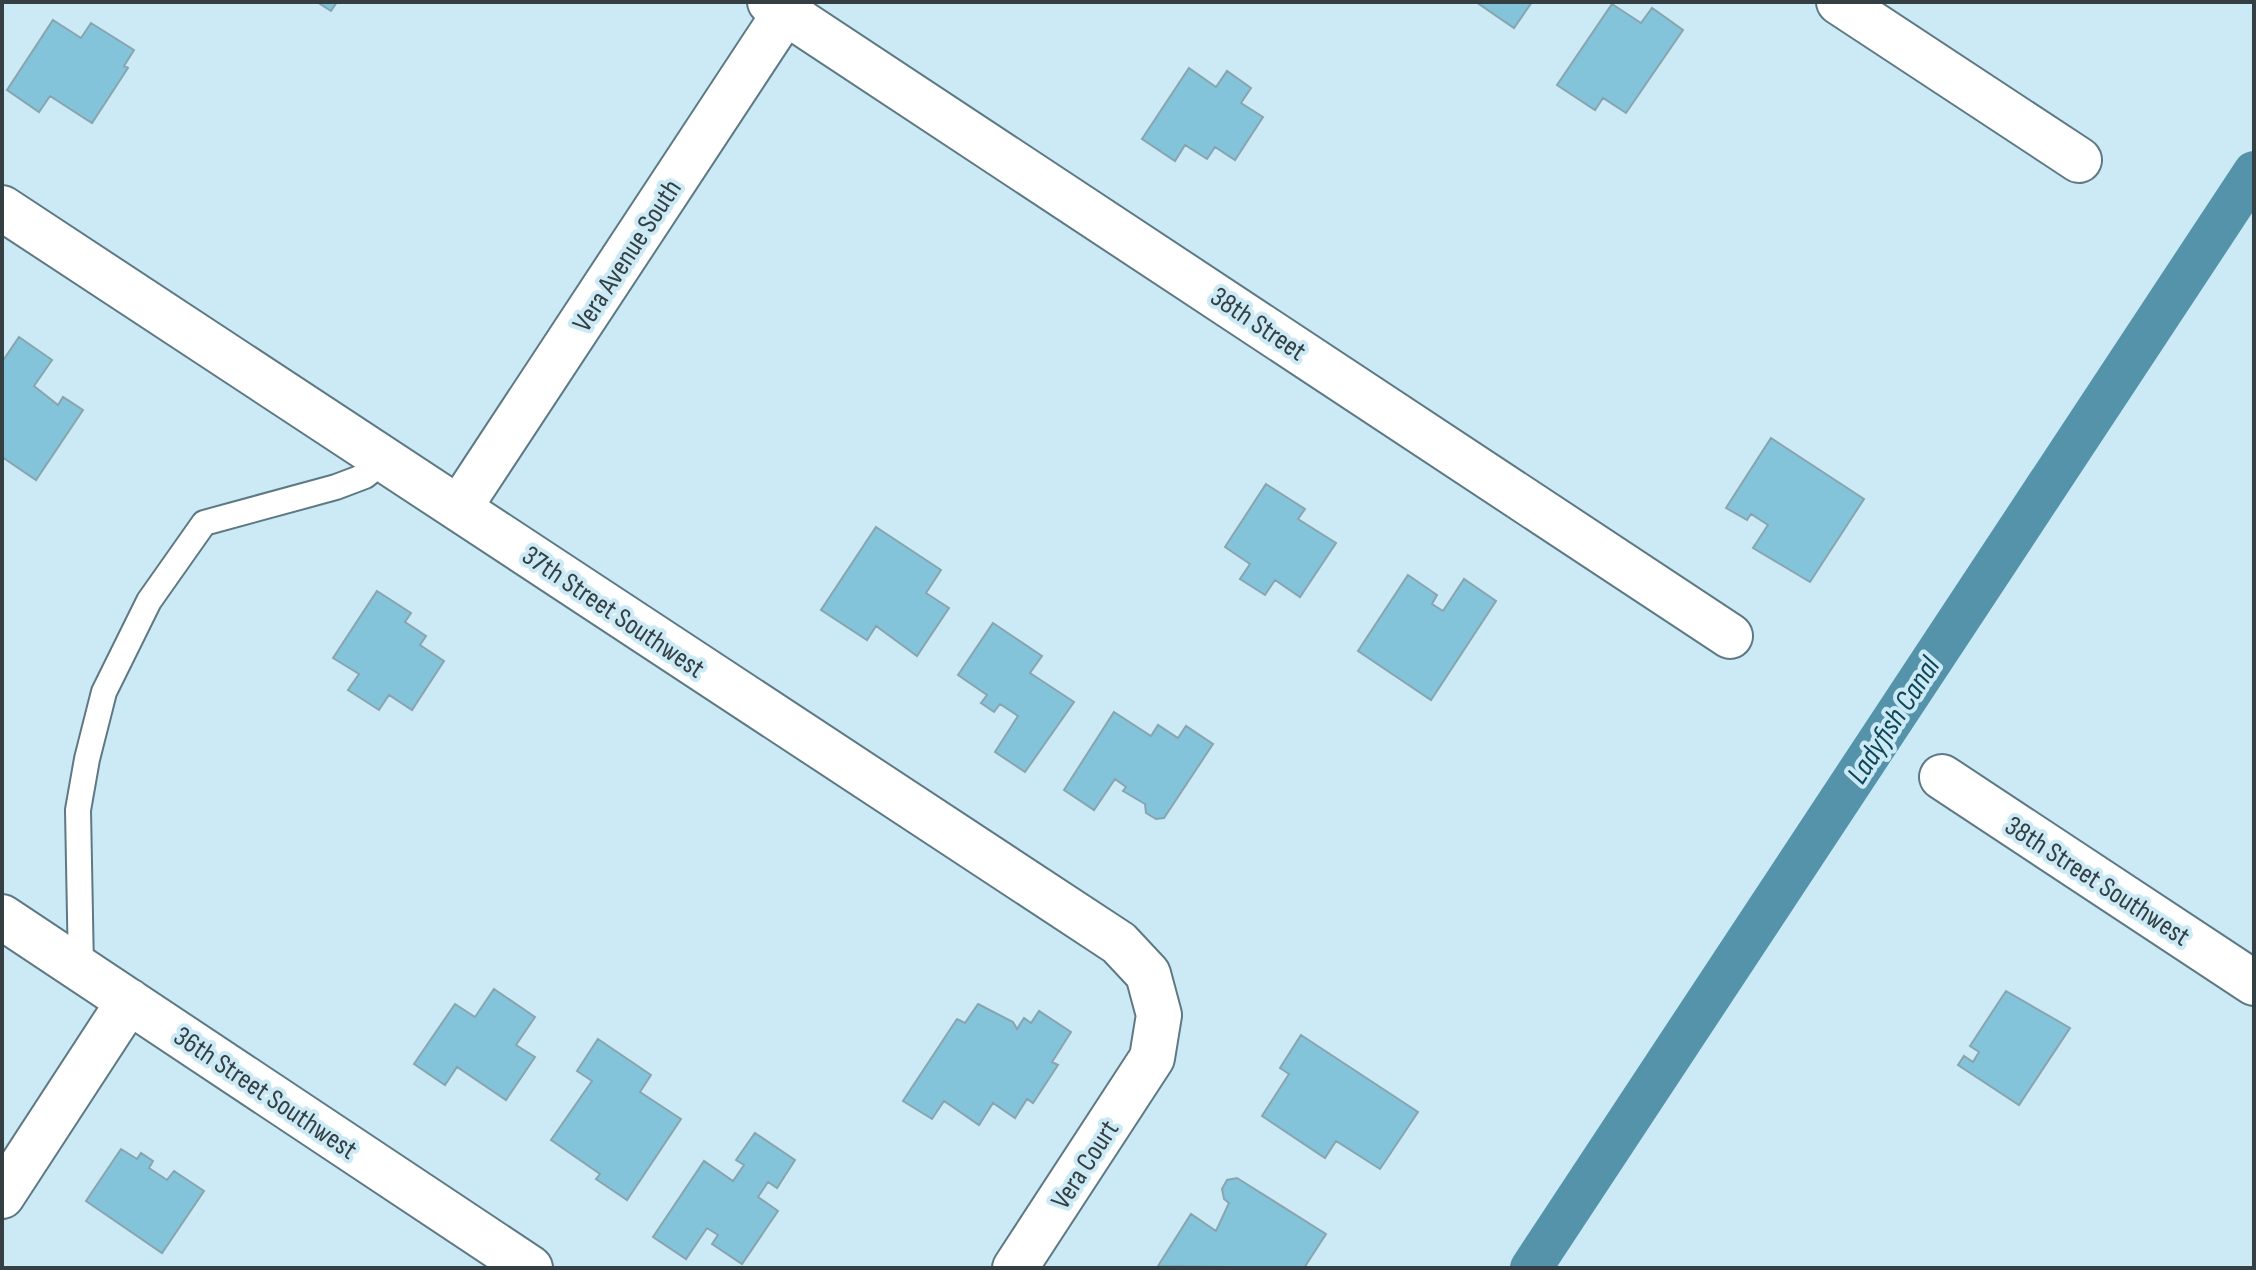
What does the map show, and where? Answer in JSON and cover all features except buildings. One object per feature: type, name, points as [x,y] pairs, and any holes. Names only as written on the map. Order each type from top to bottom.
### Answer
[{"type":"street","points":[[1839,2],[2079,160]]},
{"type":"street","name":"Vera Avenue South","points":[[459,508],[783,6]]},
{"type":"street","name":"38th Street","points":[[783,6],[1730,636]]},
{"type":"street","name":"37th Street Southwest","points":[[2,208],[1119,943],[1148,974],[1159,1015],[1152,1058]]},
{"type":"street","name":"38th Street Southwest","points":[[1942,777],[2254,983]]},
{"type":"street","name":"36th Street Southwest","points":[[2,917],[530,1268]]},
{"type":"street","points":[[2,1196],[129,1001]]},
{"type":"street","name":"Vera Court","points":[[1015,1268],[1152,1058]]},
{"type":"lane","points":[[81,969],[78,810],[85,772],[104,692],[149,601],[204,523],[336,487],[365,476],[385,460]]},
{"type":"waterway","name":"Ladyfish Canal","points":[[1531,1268],[2254,172]]}]
